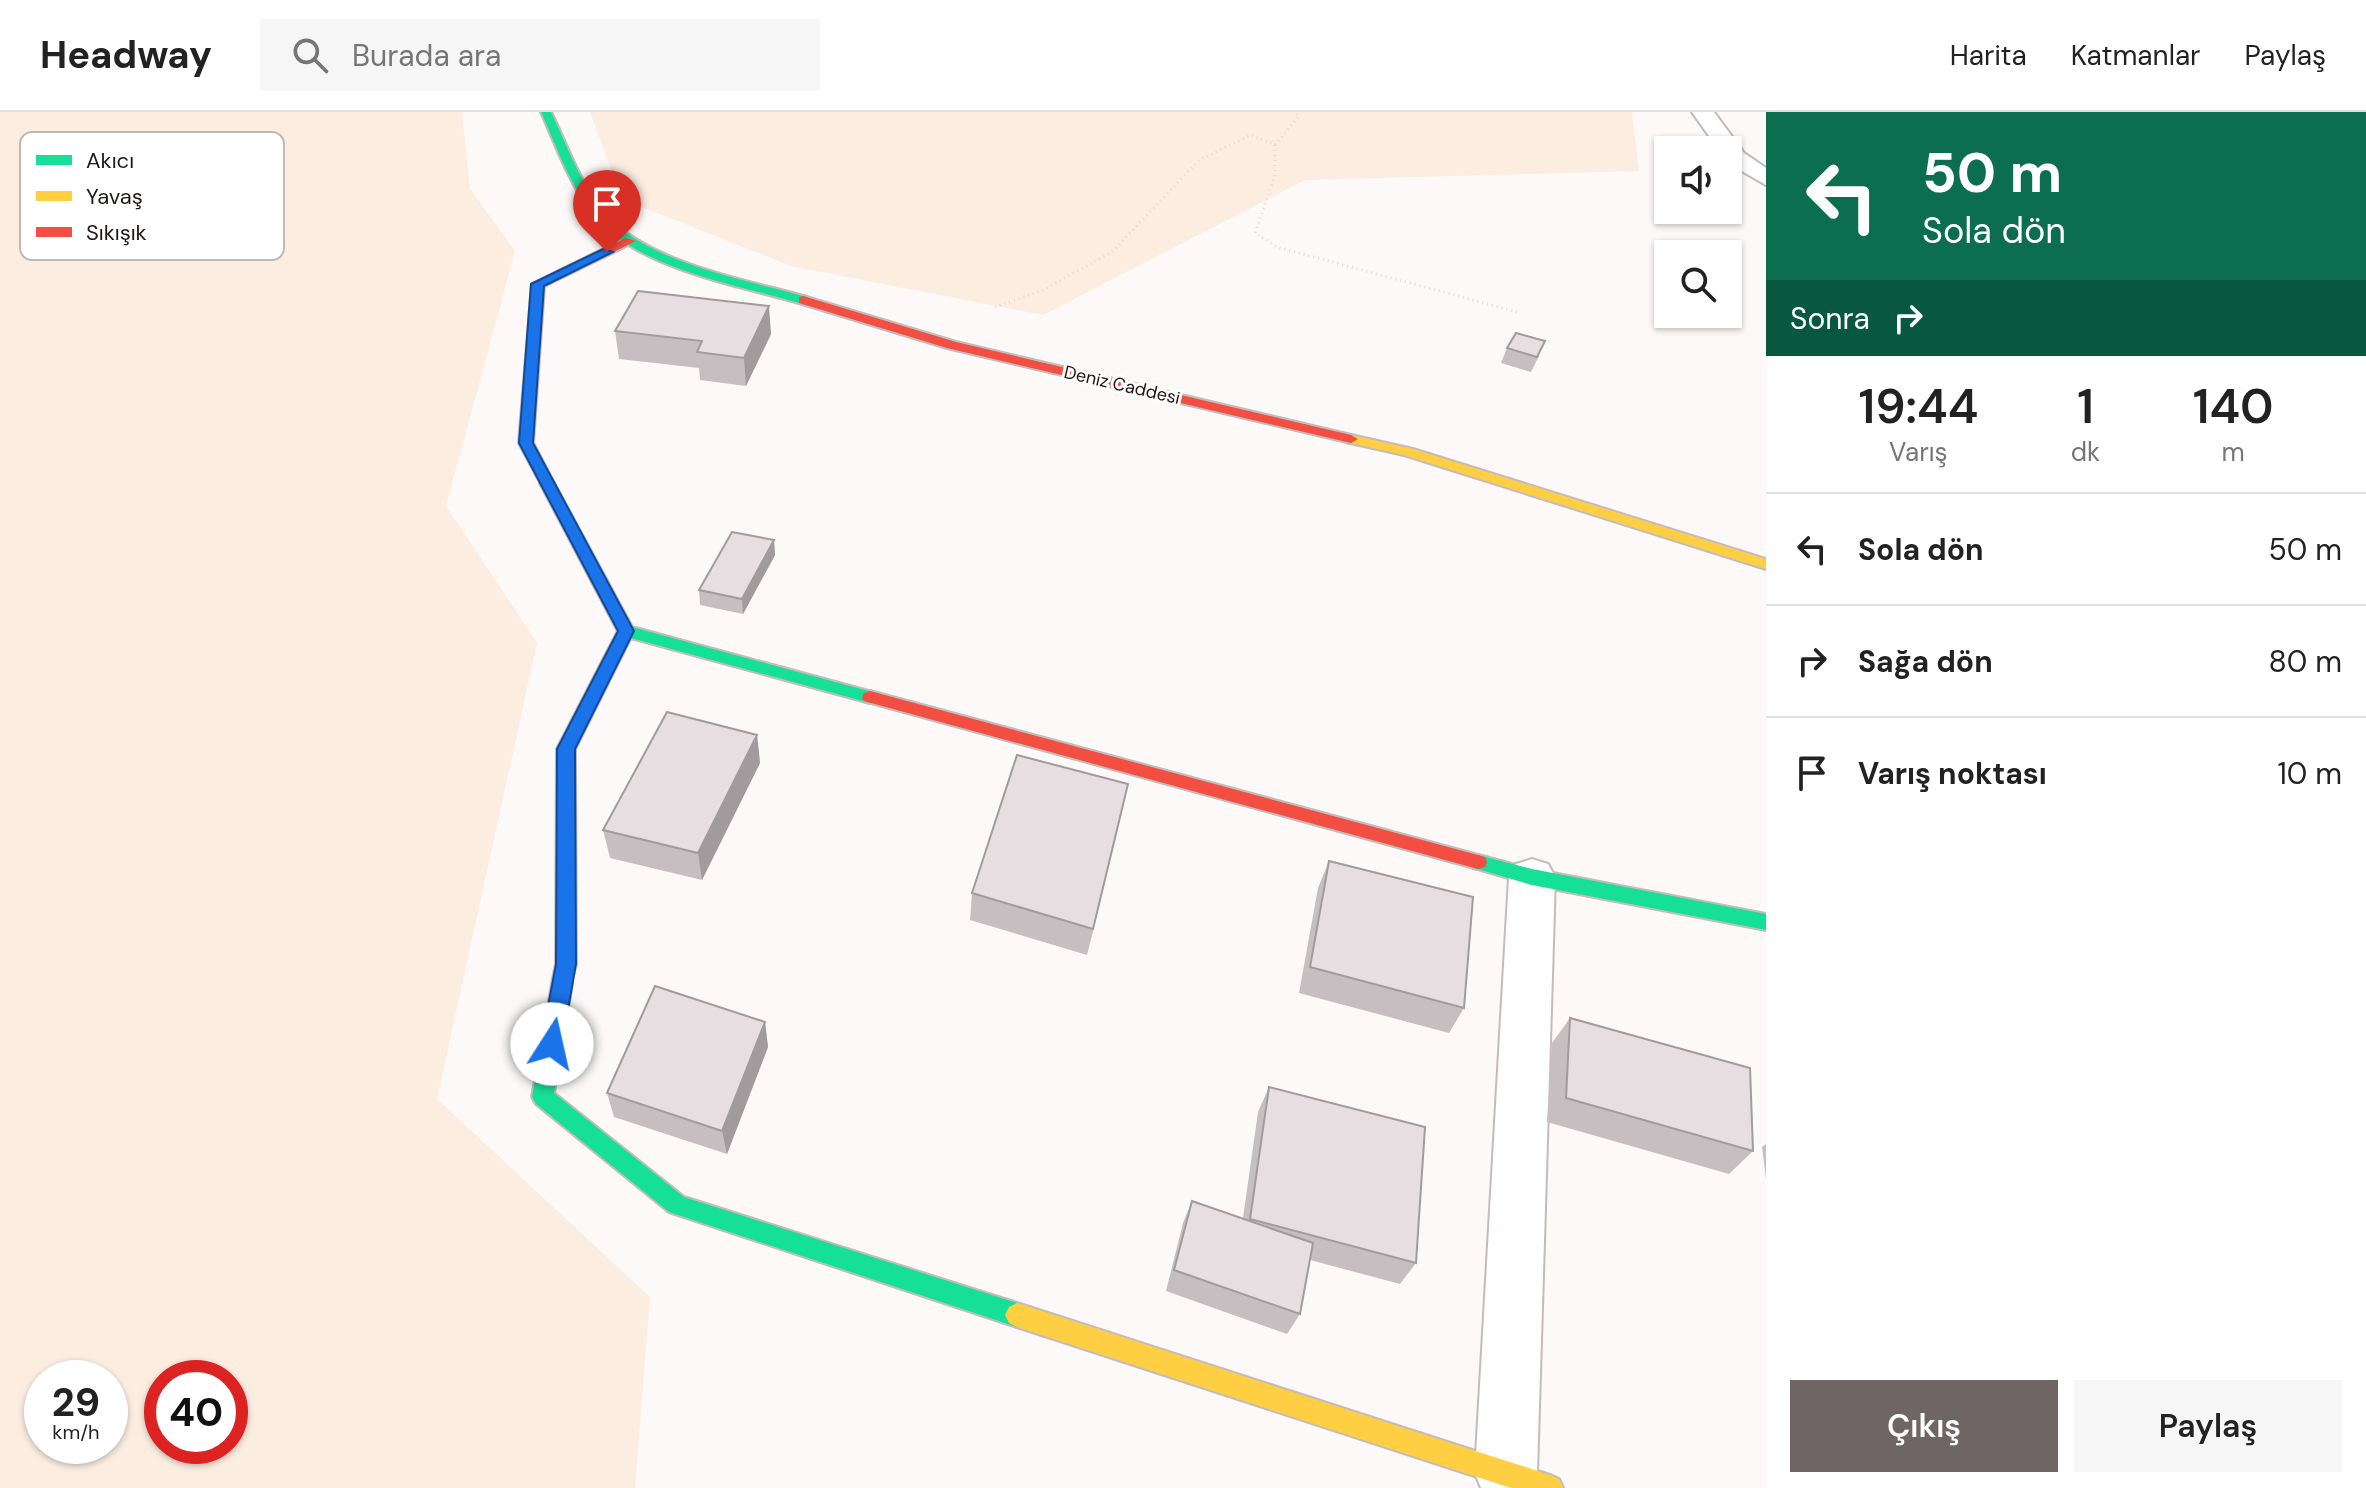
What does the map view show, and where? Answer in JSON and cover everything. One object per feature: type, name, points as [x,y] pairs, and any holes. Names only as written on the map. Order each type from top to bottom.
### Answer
[{"type":"street","name":"Deniz Caddesi","points":[[546,112],[598,214],[630,241],[689,266],[919,335],[1408,452],[1766,564]]},
{"type":"street","points":[[630,241],[538,284],[526,443],[626,631],[1532,877],[1766,922]]},
{"type":"street","points":[[626,631],[566,749],[566,964],[543,1097],[677,1205],[1528,1481],[1532,877]]},
{"type":"lane","points":[[1703,112],[1736,158],[1766,178]]},
{"type":"path","points":[[1295,112],[1299,116],[1275,145],[1275,175],[1255,233],[1277,247],[1517,312]]},
{"type":"path","points":[[919,335],[1043,290],[1112,252],[1199,160],[1251,135],[1275,145]]},
{"type":"shaded area","points":[[0,112],[462,112],[470,189],[515,251],[446,506],[537,643],[437,1099],[650,1297],[635,1488],[0,1488]]},
{"type":"shaded area","points":[[590,112],[1632,112],[1639,171],[1305,180],[1043,315],[791,266],[622,199]]},
{"type":"building","points":[[638,291],[769,306],[744,358],[697,352],[702,341],[615,331]]},
{"type":"building","points":[[1516,333],[1545,341],[1537,357],[1507,348]]},
{"type":"building","points":[[732,532],[774,540],[742,599],[699,590]]},
{"type":"building","points":[[667,712],[757,735],[698,853],[603,830]]},
{"type":"building","points":[[1017,755],[1128,784],[1093,929],[972,893]]},
{"type":"building","points":[[1329,861],[1473,897],[1464,1008],[1310,967]]},
{"type":"building","points":[[655,986],[765,1022],[722,1131],[607,1093]]},
{"type":"building","points":[[1570,1018],[1750,1068],[1753,1151],[1566,1098]]},
{"type":"building","points":[[1269,1087],[1425,1127],[1416,1263],[1250,1219]]},
{"type":"building","points":[[1192,1201],[1313,1243],[1300,1314],[1174,1270]]},
{"type":"traffic: fast","points":[[546,112],[593,207],[620,233],[644,248],[696,270],[803,300]]},
{"type":"traffic: fast","points":[[547,483],[626,631],[870,697]]},
{"type":"traffic: fast","points":[[1478,862],[1532,877],[1766,922]]},
{"type":"traffic: fast","points":[[562,984],[543,1097],[677,1205],[1017,1315]]},
{"type":"traffic: slow","points":[[1351,439],[1408,452],[1766,564]]},
{"type":"traffic: slow","points":[[1017,1315],[1550,1488]]},
{"type":"traffic: jam","points":[[547,483],[526,443],[538,284],[630,241]]},
{"type":"traffic: jam","points":[[803,300],[952,345],[1351,439]]},
{"type":"traffic: jam","points":[[562,984],[566,964],[566,749],[626,631]]},
{"type":"traffic: jam","points":[[870,697],[1478,862]]},
{"type":"route","points":[[552,1044],[566,964],[566,749],[626,631],[526,443],[538,284],[607,252]]}]
